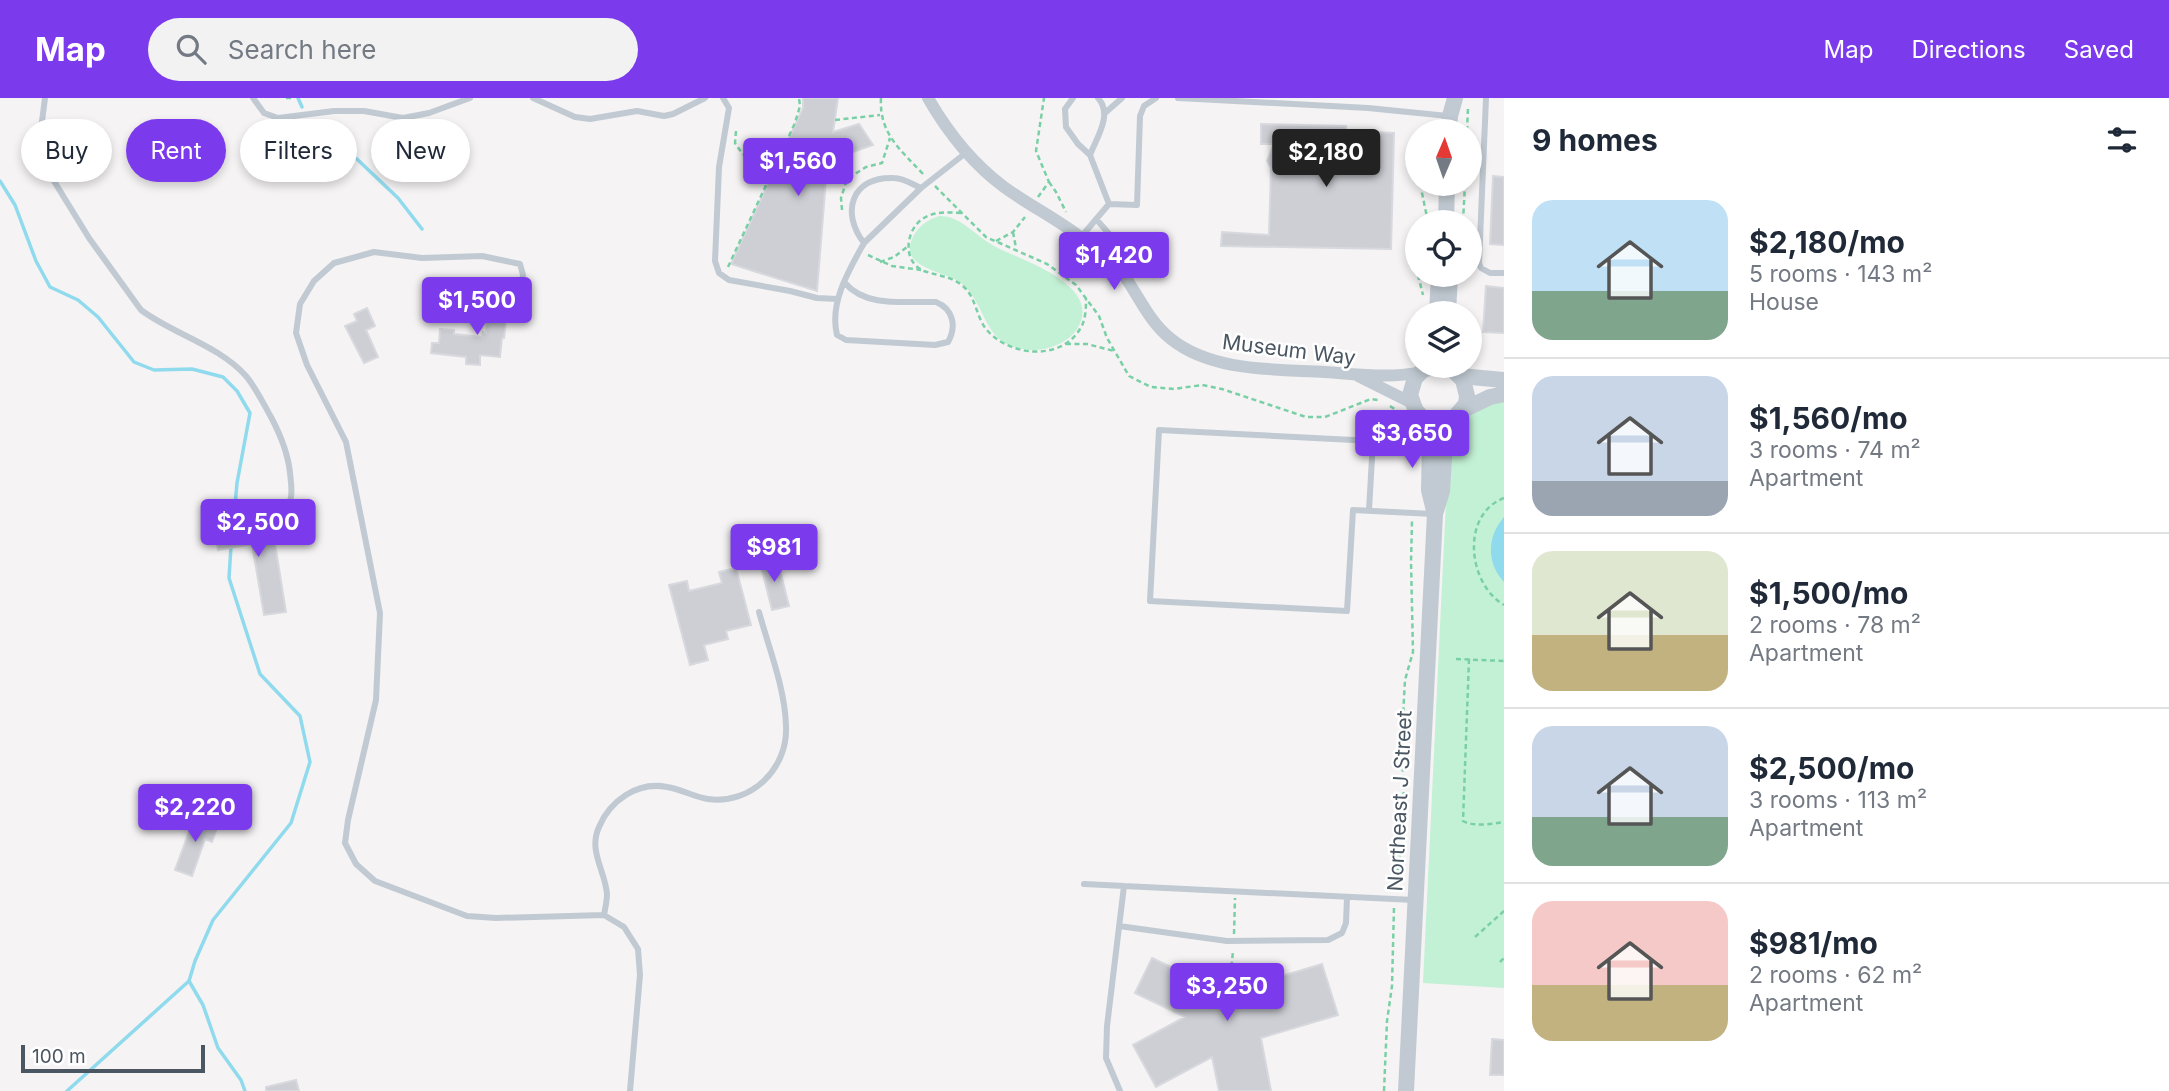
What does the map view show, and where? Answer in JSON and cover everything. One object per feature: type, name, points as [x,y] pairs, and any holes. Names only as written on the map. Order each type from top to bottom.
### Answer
[{"type":"street","name":"Museum Way","points":[[928,98],[967,152],[1002,185],[1081,237],[1120,269],[1154,322],[1171,339],[1189,351],[1239,365],[1354,374],[1407,409]]},
{"type":"street","points":[[1445,98],[1449,119]]},
{"type":"street","points":[[1451,119],[1455,98]]},
{"type":"street","points":[[1354,374],[1392,376],[1405,373]]},
{"type":"street","points":[[1482,376],[1504,380]]},
{"type":"street","points":[[1407,409],[1412,386],[1418,378]]},
{"type":"street","name":"Northeast J Street","points":[[1406,1091],[1435,514],[1442,491],[1445,442],[1467,396],[1466,388],[1459,378]]},
{"type":"street","points":[[1422,417],[1438,422],[1490,397],[1504,394]]},
{"type":"street","name":"Northeast J Street","points":[[1407,409],[1422,417],[1430,442],[1429,490],[1435,514]]},
{"type":"lane","points":[[45,98],[39,130],[43,160],[89,238],[141,310],[222,356],[245,375],[260,396],[289,460],[293,497],[288,508],[278,515]]},
{"type":"lane","points":[[253,98],[264,113],[278,117],[334,111],[365,111],[403,118],[429,113],[470,98]]},
{"type":"lane","points":[[533,98],[575,117],[590,119],[637,111],[663,116],[673,114],[705,98]]},
{"type":"lane","points":[[723,98],[729,108],[719,167],[715,261],[719,273],[729,280],[837,299]]},
{"type":"lane","points":[[1073,98],[1065,109],[1066,127],[1090,155],[1109,205]]},
{"type":"lane","points":[[1090,155],[1104,123],[1105,113],[1098,98]]},
{"type":"lane","points":[[1105,113],[1122,98]]},
{"type":"lane","points":[[1109,205],[1137,205],[1140,116],[1144,106],[1156,98]]},
{"type":"lane","points":[[1178,98],[1368,108],[1424,119]]},
{"type":"lane","points":[[1486,98],[1479,262],[1481,268],[1490,273],[1504,273]]},
{"type":"lane","points":[[845,284],[853,293],[868,300],[936,302],[946,306],[952,316],[953,333],[948,342],[935,345],[846,340],[838,335],[834,321],[837,299],[864,243],[920,188],[967,152]]},
{"type":"lane","points":[[864,243],[857,233],[851,206],[856,193],[865,184],[876,179],[897,178],[920,188]]},
{"type":"lane","points":[[1081,237],[1109,205]]},
{"type":"lane","points":[[1097,220],[1110,235],[1120,269]]},
{"type":"lane","points":[[520,295],[523,275],[520,264],[482,256],[422,258],[374,252],[334,263],[314,281],[300,304],[296,332],[307,365],[346,442],[380,613],[376,700],[345,843],[356,864],[375,881],[467,916],[496,918],[604,915],[624,927],[638,950],[640,975],[630,1091]]},
{"type":"lane","points":[[1369,510],[1373,441],[1159,430],[1150,601],[1347,611],[1353,510],[1435,514]]},
{"type":"lane","points":[[604,915],[607,894],[595,844],[598,828],[614,804],[625,795],[652,786],[666,786],[706,799],[736,797],[765,782],[776,769],[784,748],[785,709],[759,612]]},
{"type":"lane","points":[[1084,884],[1416,900]]},
{"type":"lane","points":[[1120,1091],[1106,1058],[1107,1026],[1124,886]]},
{"type":"lane","points":[[1119,926],[1233,941],[1328,940],[1342,933],[1346,923],[1347,897]]},
{"type":"path","points":[[286,98],[292,98]]},
{"type":"path","points":[[724,276],[795,123],[800,106],[799,98]]},
{"type":"path","points":[[881,98],[880,115],[890,138],[986,237],[1047,264],[1076,285],[1098,316],[1114,352],[1129,376],[1151,387],[1174,389],[1202,385],[1222,389],[1306,417],[1325,417],[1371,400],[1407,409]]},
{"type":"path","points":[[1044,98],[1036,151],[1049,182],[1065,211],[1072,218]]},
{"type":"path","points":[[1467,119],[1468,98]]},
{"type":"path","points":[[835,120],[880,115]]},
{"type":"path","points":[[736,120],[735,143],[743,155],[751,163],[759,165],[775,163]]},
{"type":"path","points":[[842,219],[841,198],[847,179],[866,167],[882,163],[890,138]]},
{"type":"path","points":[[830,167],[847,179]]},
{"type":"path","points":[[996,241],[1013,232],[1049,182]]},
{"type":"path","points":[[922,270],[913,262],[908,246],[911,233],[918,222],[939,212],[961,213]]},
{"type":"path","points":[[1013,232],[1016,248]]},
{"type":"path","points":[[880,262],[894,257],[908,246]]},
{"type":"path","points":[[860,251],[880,262],[951,278],[962,285],[971,296],[985,328],[1006,345],[1023,351],[1039,352],[1064,344],[1095,345],[1114,352]]},
{"type":"path","points":[[1421,287],[1424,299]]},
{"type":"path","points":[[1064,344],[1079,331],[1083,323],[1086,298]]},
{"type":"path","points":[[1504,498],[1482,516],[1474,538],[1474,555],[1477,568],[1490,593],[1504,605]]},
{"type":"path","points":[[1384,1091],[1395,899],[1402,840],[1404,784],[1401,752],[1405,680],[1413,652],[1413,513]]},
{"type":"path","points":[[1457,659],[1504,661]]},
{"type":"path","points":[[1469,659],[1463,821],[1466,824],[1504,822]]},
{"type":"path","points":[[1229,992],[1235,891]]},
{"type":"path","points":[[1475,937],[1504,911]]},
{"type":"path","points":[[1500,962],[1504,958]]},
{"type":"green space","points":[[939,216],[954,219],[987,242],[1056,276],[1070,287],[1080,299],[1083,313],[1074,334],[1059,344],[1036,350],[1018,348],[996,336],[961,283],[926,268],[912,257],[910,249],[914,235],[923,224]]},
{"type":"green space","points":[[1504,399],[1504,988],[1423,983],[1448,459],[1456,433],[1466,419],[1480,409]]},
{"type":"water","points":[[1504,517],[1504,582],[1494,566],[1491,550],[1494,532]]},
{"type":"building","points":[[803,98],[838,98],[833,132],[859,124],[873,145],[838,157],[830,166],[826,179],[817,291],[731,264],[803,108]]},
{"type":"building","points":[[1261,124],[1346,126],[1346,131],[1394,133],[1391,249],[1221,246],[1222,232],[1269,235],[1271,168],[1267,161],[1274,144],[1261,144]]},
{"type":"building","points":[[1493,176],[1504,177],[1504,245],[1490,244]]},
{"type":"building","points":[[1486,286],[1504,288],[1504,333],[1483,332]]},
{"type":"building","points":[[482,301],[511,304],[500,357],[480,355],[480,365],[466,364],[466,357],[431,353],[432,343],[439,343],[440,329],[454,330],[454,334],[482,337],[483,332],[486,333],[487,312],[482,312]]},
{"type":"building","points":[[367,308],[375,326],[366,330],[378,357],[364,363],[345,326],[357,321],[354,314]]},
{"type":"building","points":[[271,519],[286,612],[264,615],[252,544],[218,550],[214,528]]},
{"type":"building","points":[[777,558],[789,606],[772,610],[760,562]]},
{"type":"building","points":[[736,568],[751,625],[726,631],[728,639],[704,645],[708,660],[690,665],[669,585],[687,581],[689,591],[722,583],[719,572]]},
{"type":"building","points":[[196,813],[209,818],[207,825],[217,828],[212,842],[205,839],[192,876],[175,870]]},
{"type":"building","points":[[1152,958],[1221,991],[1229,992],[1322,964],[1338,1015],[1261,1038],[1271,1091],[1219,1091],[1212,1057],[1156,1087],[1133,1045],[1185,1017],[1135,993]]},
{"type":"building","points":[[1492,1039],[1504,1040],[1504,1075],[1490,1075]]},
{"type":"building","points":[[296,1080],[299,1091],[266,1091],[266,1087]]},
{"type":"waterway","points":[[298,98],[302,107]]},
{"type":"waterway","points":[[357,159],[398,198],[422,229]]},
{"type":"waterway","points":[[0,181],[15,205],[36,261],[50,287],[78,300],[98,317],[134,362],[154,370],[192,369],[223,377],[237,391],[250,413],[237,483],[233,528]]},
{"type":"waterway","points":[[67,1091],[189,981],[213,920],[291,823],[310,762],[300,716],[260,674],[229,578],[231,546]]},
{"type":"waterway","points":[[189,981],[203,1005],[218,1048],[241,1080],[245,1091]]}]
